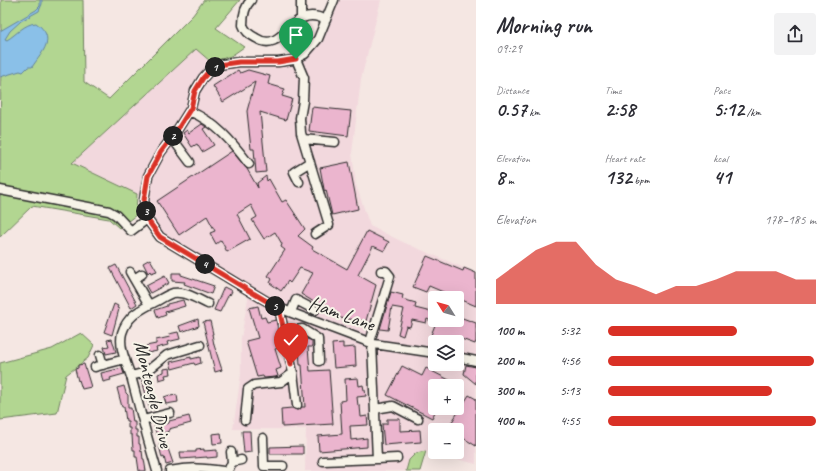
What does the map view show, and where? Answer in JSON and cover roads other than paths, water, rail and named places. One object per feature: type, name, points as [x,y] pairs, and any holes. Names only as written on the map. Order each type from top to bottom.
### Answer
[{"type":"street","points":[[251,0],[247,3],[243,14],[242,25],[249,34],[259,40],[276,40],[301,18],[318,16],[326,20]]},
{"type":"street","points":[[301,0],[301,18]]},
{"type":"street","points":[[0,190],[109,211],[116,215],[131,231],[147,219],[144,200],[148,176],[161,152],[172,138],[191,108],[195,91],[203,78],[211,69],[218,65],[239,62],[278,62],[296,59],[305,54],[318,39],[334,0]]},
{"type":"street","points":[[296,59],[304,78],[303,101],[300,118],[303,139],[329,225],[315,234]]},
{"type":"street","points":[[189,111],[211,122],[217,127],[249,164]]},
{"type":"street","points":[[172,138],[190,162]]},
{"type":"street","points":[[303,139],[335,142]]},
{"type":"street","points":[[299,182],[294,172],[310,162]]},
{"type":"street","name":"Ham Lane","points":[[147,219],[160,237],[279,308],[371,343],[428,352]]},
{"type":"street","points":[[378,459],[371,343],[390,276],[386,271],[381,271]]},
{"type":"street","points":[[142,274],[132,275],[149,305]]},
{"type":"street","name":"Monteagle Drive","points":[[157,471],[125,359],[121,340],[122,334],[126,322],[133,315],[172,293],[185,294],[208,304]]},
{"type":"street","points":[[291,312],[296,300],[314,310]]},
{"type":"street","points":[[279,308],[293,373],[297,405]]},
{"type":"street","points":[[284,332],[302,329],[318,338],[319,361]]},
{"type":"street","points":[[131,376],[146,372],[167,354],[200,345]]},
{"type":"street","points":[[100,355],[103,365]]},
{"type":"street","points":[[464,358],[476,361]]},
{"type":"street","points":[[95,367],[125,359]]},
{"type":"street","points":[[245,420],[248,389],[254,386],[281,382],[293,373]]},
{"type":"street","points":[[375,409],[393,406],[418,419]]},
{"type":"street","points":[[143,420],[170,413]]},
{"type":"street","points":[[263,438],[264,466],[277,468]]},
{"type":"street","points":[[228,471],[232,462],[231,452]]},
{"type":"street","points":[[322,461],[397,458]]},
{"type":"street","points":[[232,462],[241,460]]},
{"type":"street","points":[[170,471],[184,468],[223,471]]},
{"type":"water","points":[[40,0],[42,0],[42,4],[39,11],[21,21],[10,31],[5,39],[7,40],[24,27],[36,23],[46,34],[47,39],[44,50],[32,67],[28,67],[23,72],[20,71],[0,77],[0,31],[36,10],[40,6]]}]
